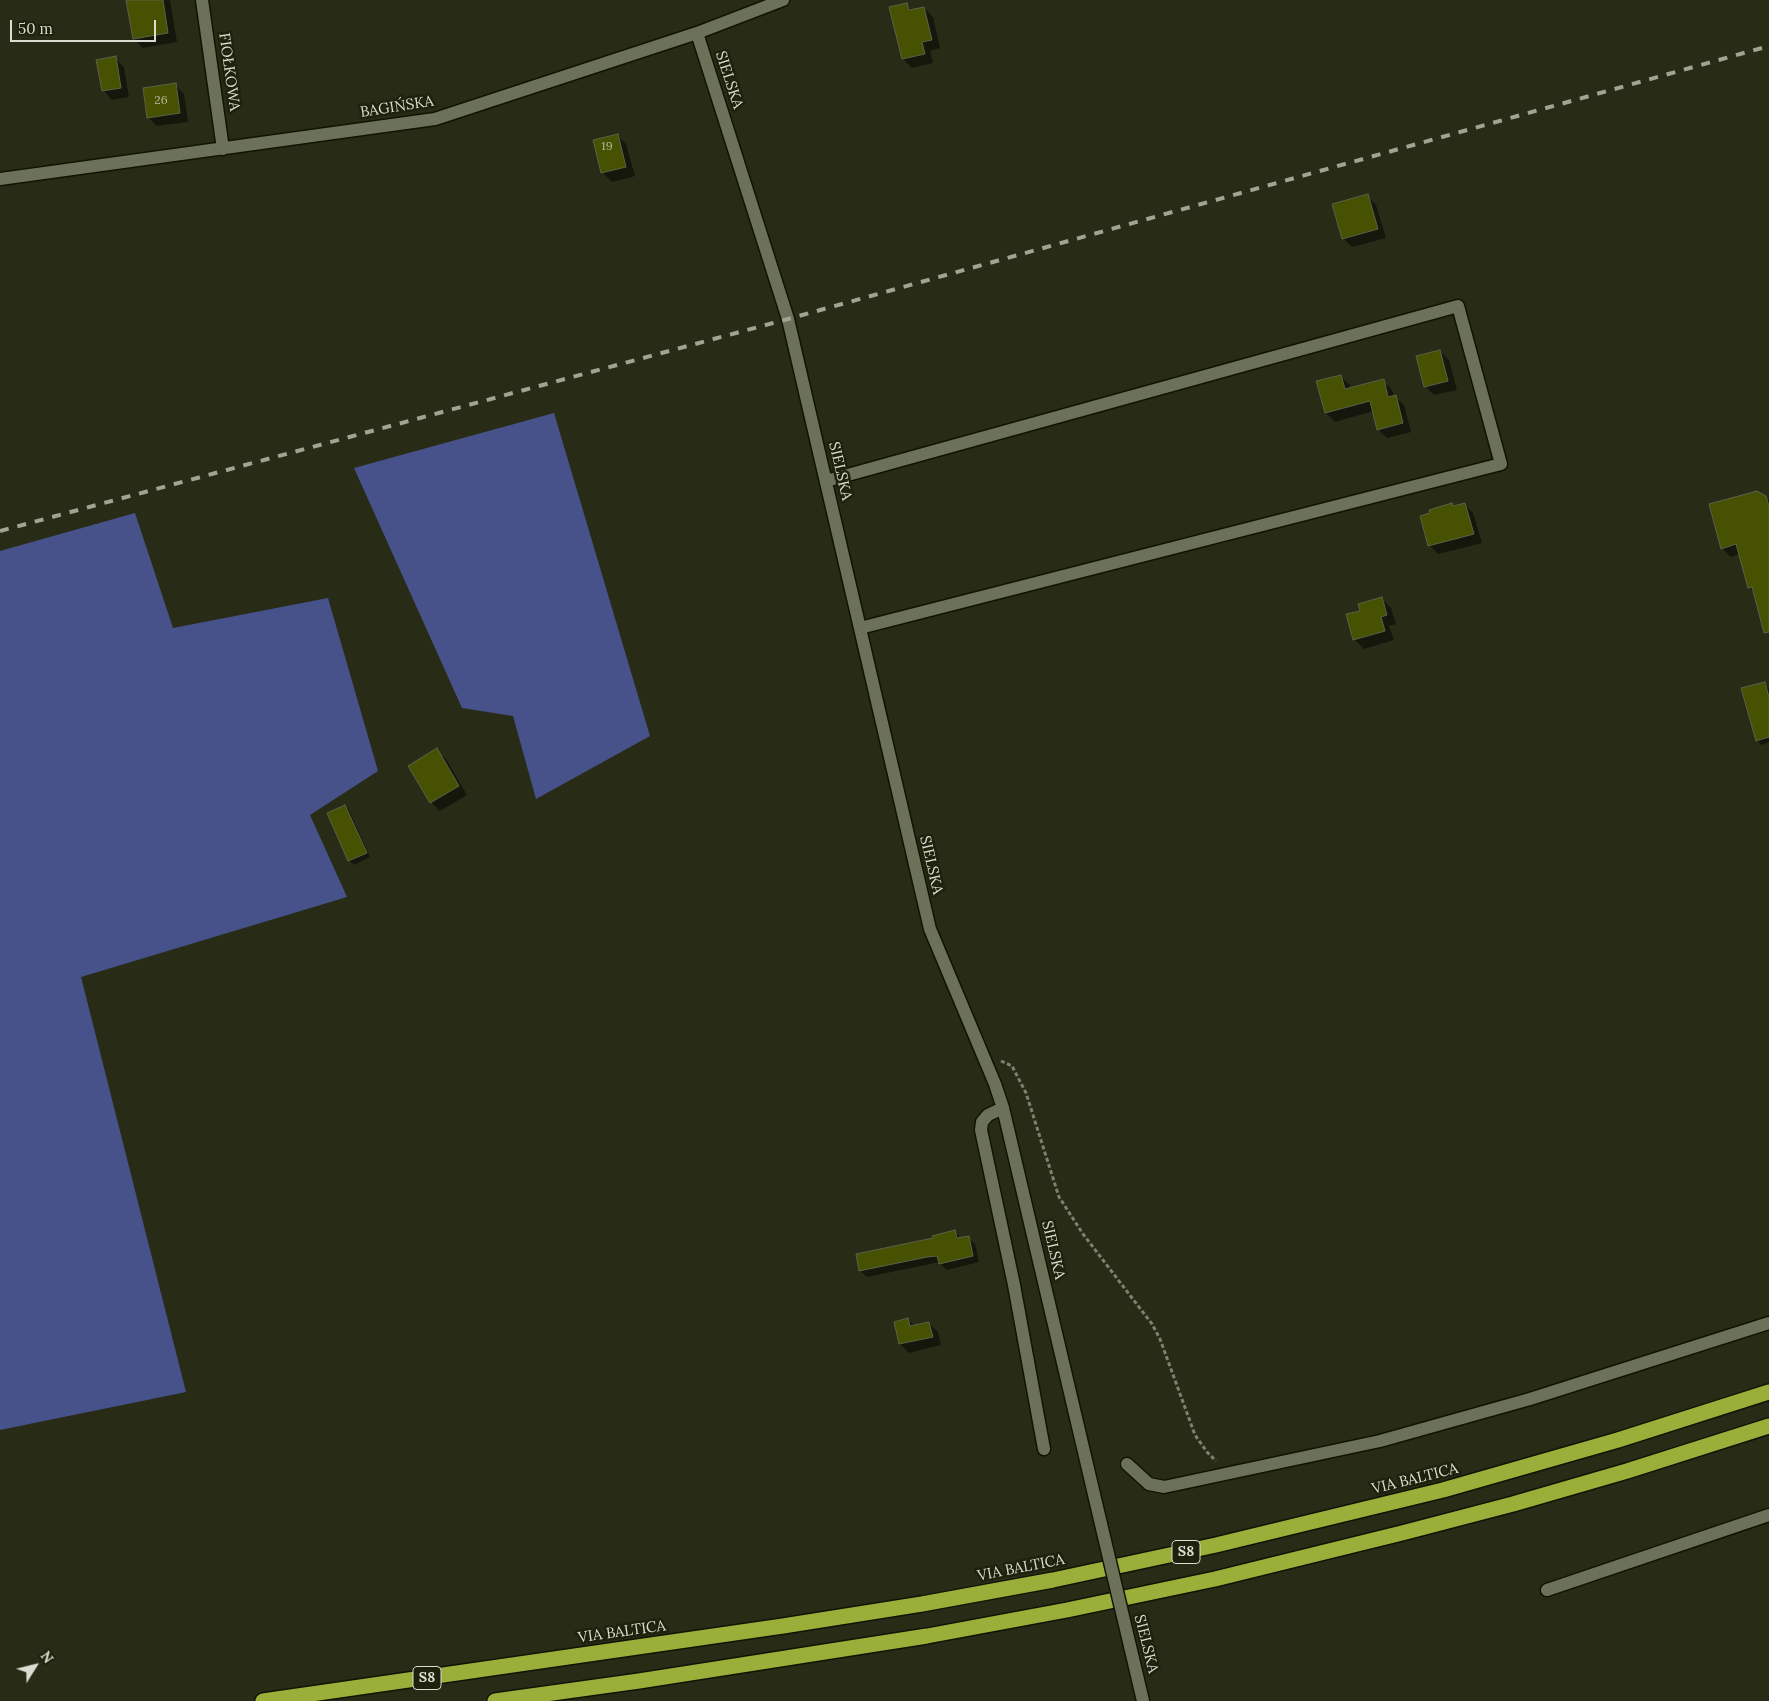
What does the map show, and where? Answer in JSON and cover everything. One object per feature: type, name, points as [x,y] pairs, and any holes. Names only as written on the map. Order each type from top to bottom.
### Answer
[{"type":"highway","name":"VIA BALTICA","points":[[263,1701],[753,1631],[922,1604],[1054,1580],[1216,1545],[1443,1490],[1600,1446],[1769,1392]]},
{"type":"highway","name":"S8","points":[[495,1701],[639,1681],[927,1636],[1067,1610],[1215,1579],[1514,1504],[1769,1426]]},
{"type":"street","name":"FIOŁKOWA","points":[[202,0],[223,148]]},
{"type":"street","name":"BAGIŃSKA","points":[[0,179],[434,119],[697,33],[783,0]]},
{"type":"street","name":"SIELSKA","points":[[697,33],[788,318],[930,929],[986,1062],[1003,1108],[1143,1701]]},
{"type":"street","points":[[826,481],[1458,306],[1501,464],[860,628]]},
{"type":"street","points":[[1003,1108],[988,1115],[982,1122],[980,1130],[1014,1285],[1044,1449]]},
{"type":"street","points":[[1127,1464],[1149,1484],[1164,1487],[1380,1441],[1530,1399],[1769,1323]]},
{"type":"street","points":[[1547,1590],[1769,1515]]},
{"type":"path","points":[[986,1062],[1005,1062],[1012,1066],[1016,1072],[1026,1093],[1059,1197],[1083,1234],[1152,1324],[1163,1347],[1196,1435],[1207,1452],[1233,1473]]},
{"type":"shaded area","points":[[554,413],[650,736],[536,799],[513,716],[462,708],[354,468]]},
{"type":"shaded area","points":[[135,513],[173,628],[328,598],[378,771],[310,815],[347,897],[81,977],[186,1392],[0,1430],[0,551]]},
{"type":"building","points":[[126,0],[163,0],[168,33],[133,39]]},
{"type":"building","points":[[907,3],[909,10],[924,7],[932,40],[922,42],[925,54],[902,59],[889,7]]},
{"type":"building","points":[[116,56],[121,88],[102,91],[96,60]]},
{"type":"building","points":[[176,83],[180,113],[147,118],[143,88]]},
{"type":"building","points":[[618,134],[626,167],[601,173],[593,140]]},
{"type":"building","points":[[1368,194],[1378,229],[1342,239],[1332,204]]},
{"type":"building","points":[[1440,350],[1448,381],[1424,387],[1416,356]]},
{"type":"building","points":[[1341,375],[1345,389],[1384,379],[1388,397],[1396,395],[1403,423],[1377,430],[1370,401],[1325,413],[1316,381]]},
{"type":"building","points":[[1757,491],[1766,496],[1769,506],[1769,632],[1764,633],[1752,587],[1748,588],[1736,544],[1721,549],[1709,504]]},
{"type":"building","points":[[1452,503],[1453,506],[1465,503],[1474,534],[1428,546],[1420,516],[1430,513],[1429,510]]},
{"type":"building","points":[[1382,597],[1387,615],[1381,617],[1385,631],[1353,640],[1346,614],[1360,611],[1358,604]]},
{"type":"building","points":[[1765,682],[1769,697],[1769,737],[1756,741],[1741,688]]},
{"type":"building","points":[[437,748],[459,786],[430,803],[408,766]]},
{"type":"building","points":[[345,805],[367,853],[348,861],[327,813]]},
{"type":"building","points":[[955,1230],[957,1238],[969,1236],[973,1256],[939,1264],[937,1256],[927,1257],[859,1271],[856,1254],[933,1238],[932,1236]]},
{"type":"building","points":[[908,1318],[910,1326],[929,1322],[933,1337],[899,1344],[894,1322]]},
{"type":"railway","points":[[0,531],[788,319],[1769,46]]}]
